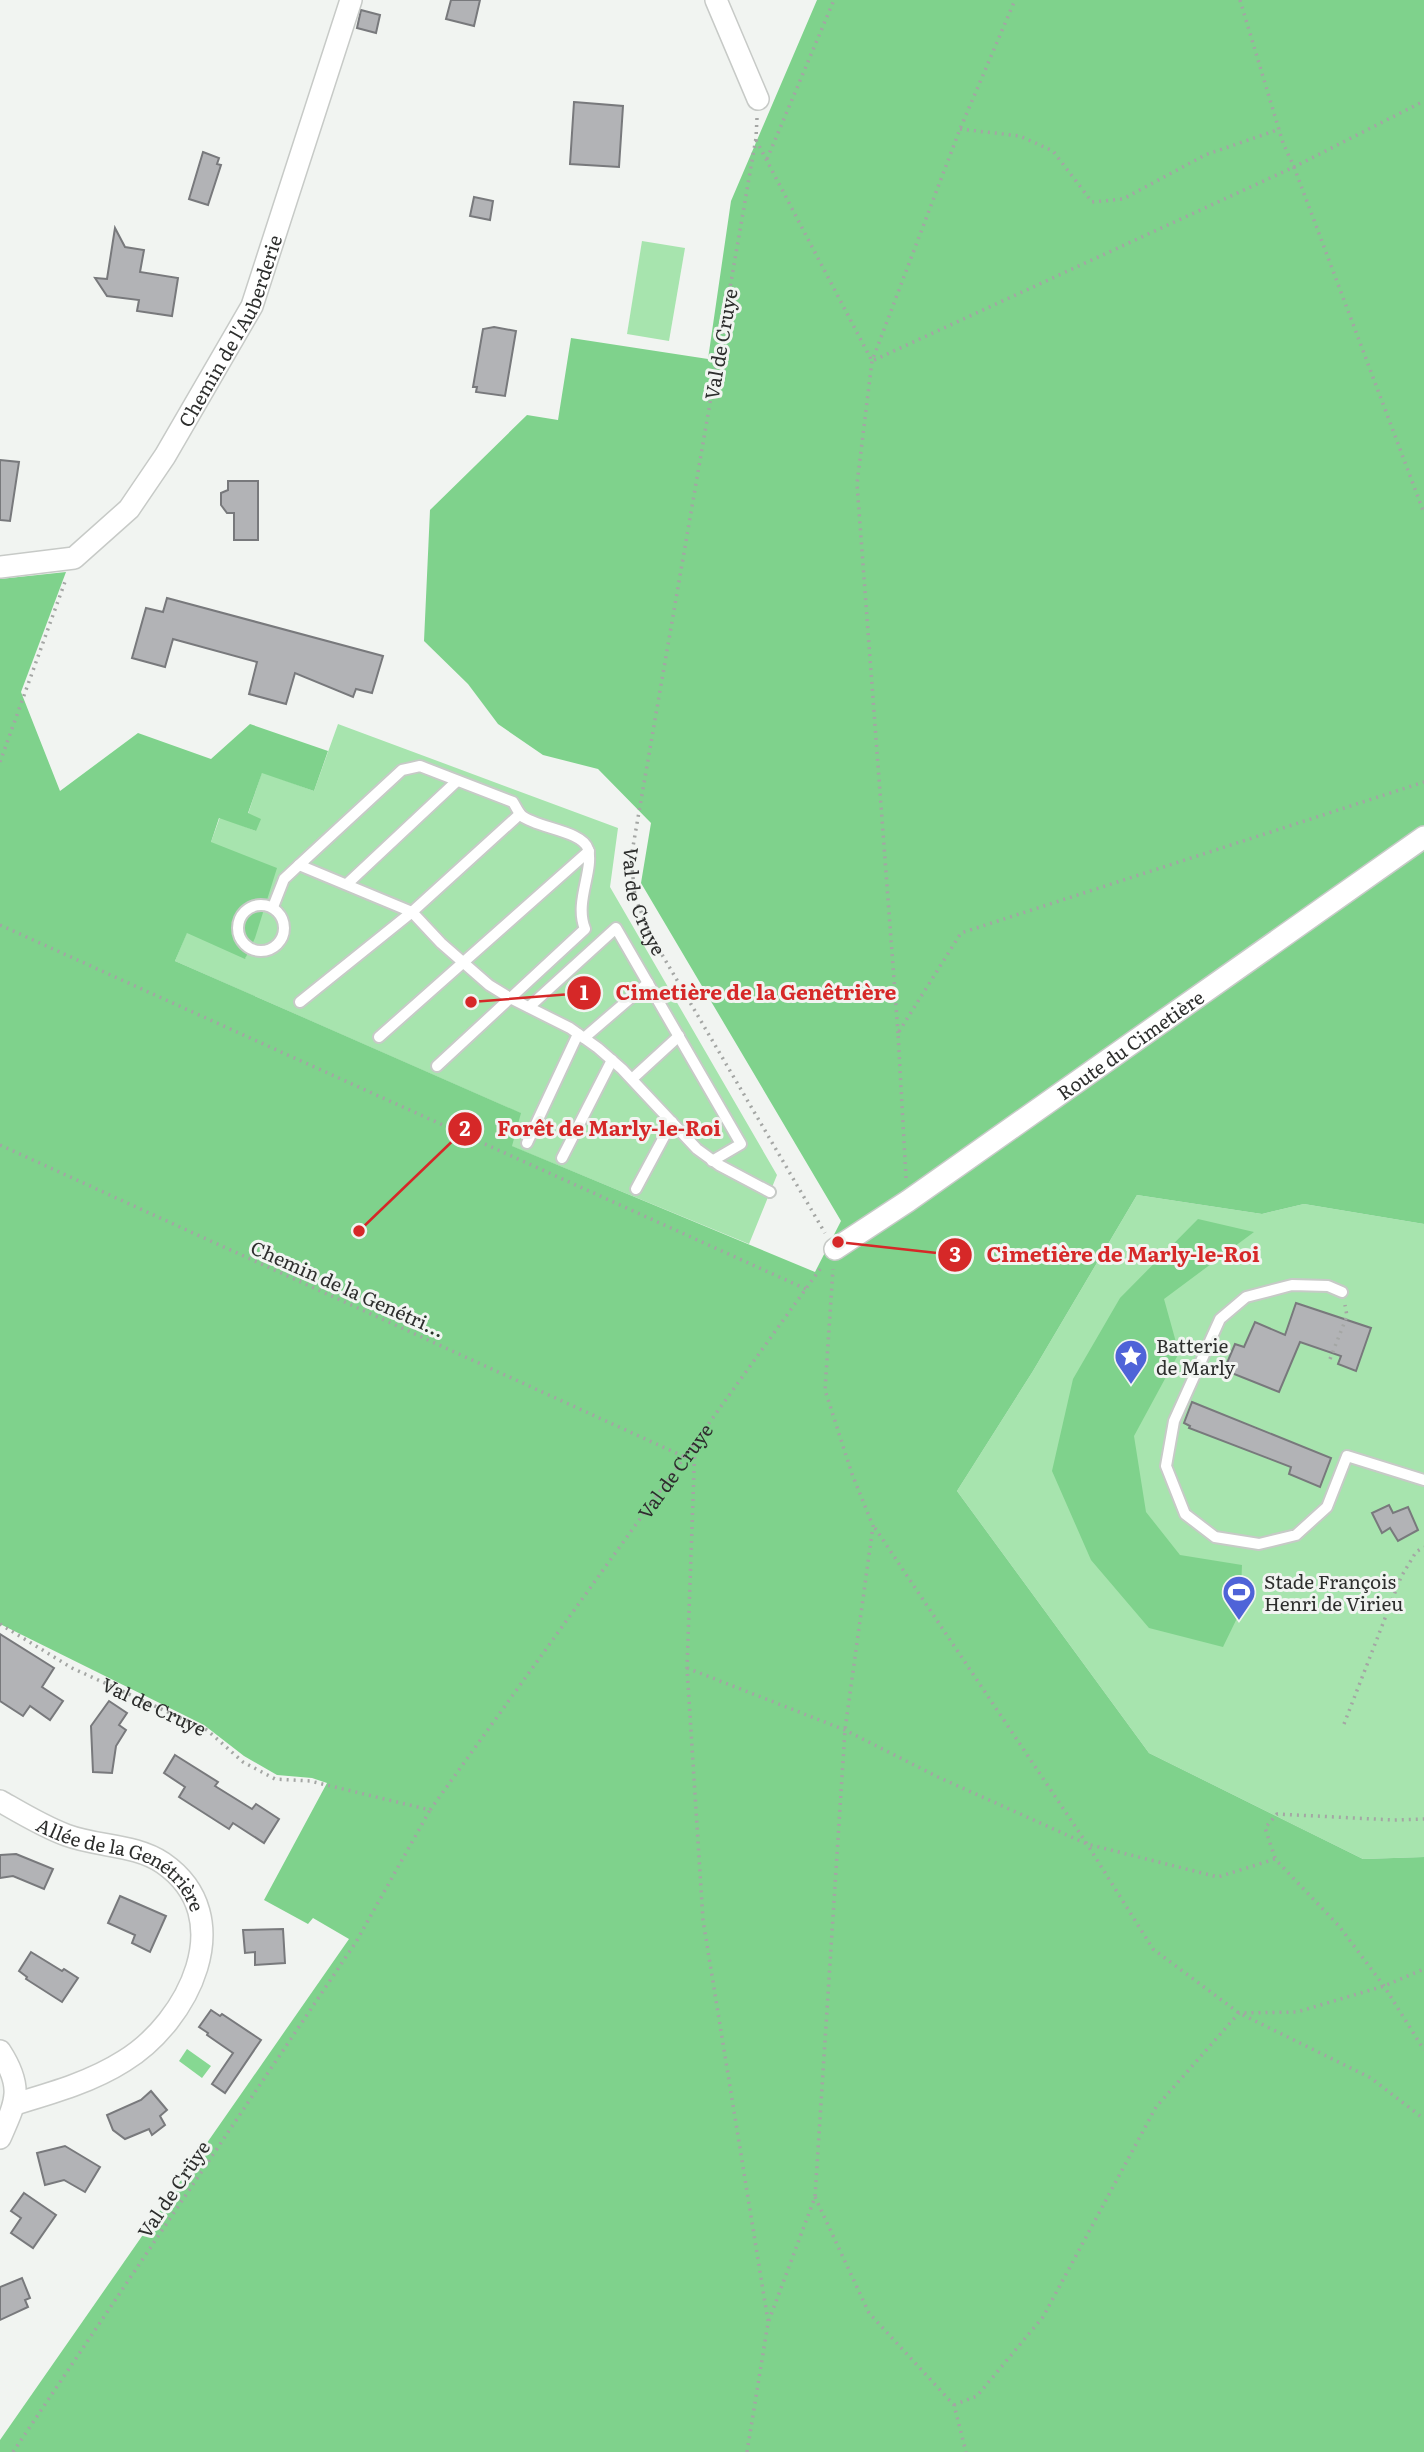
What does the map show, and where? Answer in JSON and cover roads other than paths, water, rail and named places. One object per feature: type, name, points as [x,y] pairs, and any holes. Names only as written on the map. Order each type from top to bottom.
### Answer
[{"type":"street","name":"Chemin de l'Auberderie","points":[[0,567],[74,558],[129,509],[164,456],[252,306],[351,0]]},
{"type":"street","points":[[716,0],[758,99]]},
{"type":"street","name":"Route du Cimetière","points":[[835,1250],[1424,837]]},
{"type":"street","name":"Allée de la Genétrière","points":[[0,1801],[67,1835],[147,1854],[164,1864],[181,1878],[192,1897],[200,1918],[203,1937],[200,1959],[190,1987],[174,2016],[152,2040],[124,2062],[71,2087],[15,2104]]},
{"type":"street","points":[[0,2051],[15,2084],[15,2104],[0,2138]]},
{"type":"lane","points":[[273,908],[284,879],[402,770],[420,766],[513,802],[520,814],[542,826],[585,842],[589,850],[582,905],[585,929],[437,1066]]},
{"type":"lane","points":[[347,884],[457,781]]},
{"type":"lane","points":[[300,1002],[412,912],[520,814]]},
{"type":"lane","points":[[379,1037],[589,850]]},
{"type":"lane","points":[[299,865],[412,912],[489,985],[581,1036],[612,1060],[697,1149],[712,1161],[770,1192]]},
{"type":"lane","points":[[258,905],[273,908],[283,919],[285,927],[280,941],[268,950],[253,949],[241,940],[240,917],[251,907],[258,905]]},
{"type":"lane","points":[[529,1007],[616,928],[741,1144],[712,1161]]},
{"type":"lane","points":[[527,1143],[581,1036],[648,984]]},
{"type":"lane","points":[[632,1079],[679,1036]]},
{"type":"lane","points":[[562,1158],[612,1060]]},
{"type":"lane","points":[[636,1189],[672,1122]]},
{"type":"lane","points":[[1342,1292],[1328,1286],[1292,1285],[1246,1297],[1220,1319],[1174,1420],[1166,1466],[1185,1514],[1215,1536],[1259,1544],[1296,1535],[1327,1507],[1347,1456],[1424,1480]]},
{"type":"place","name":"Cimetière de la Genêtrière","points":[[471,1002]]},
{"type":"place","name":"Forêt de Marly-le-Roi","points":[[359,1231]]},
{"type":"place","name":"Cimetière de Marly-le-Roi","points":[[838,1242]]},
{"type":"place","name":"Batterie de Marly","points":[[1131,1386]]},
{"type":"place","name":"Stade François Henri de Virieu","points":[[1239,1622]]}]
